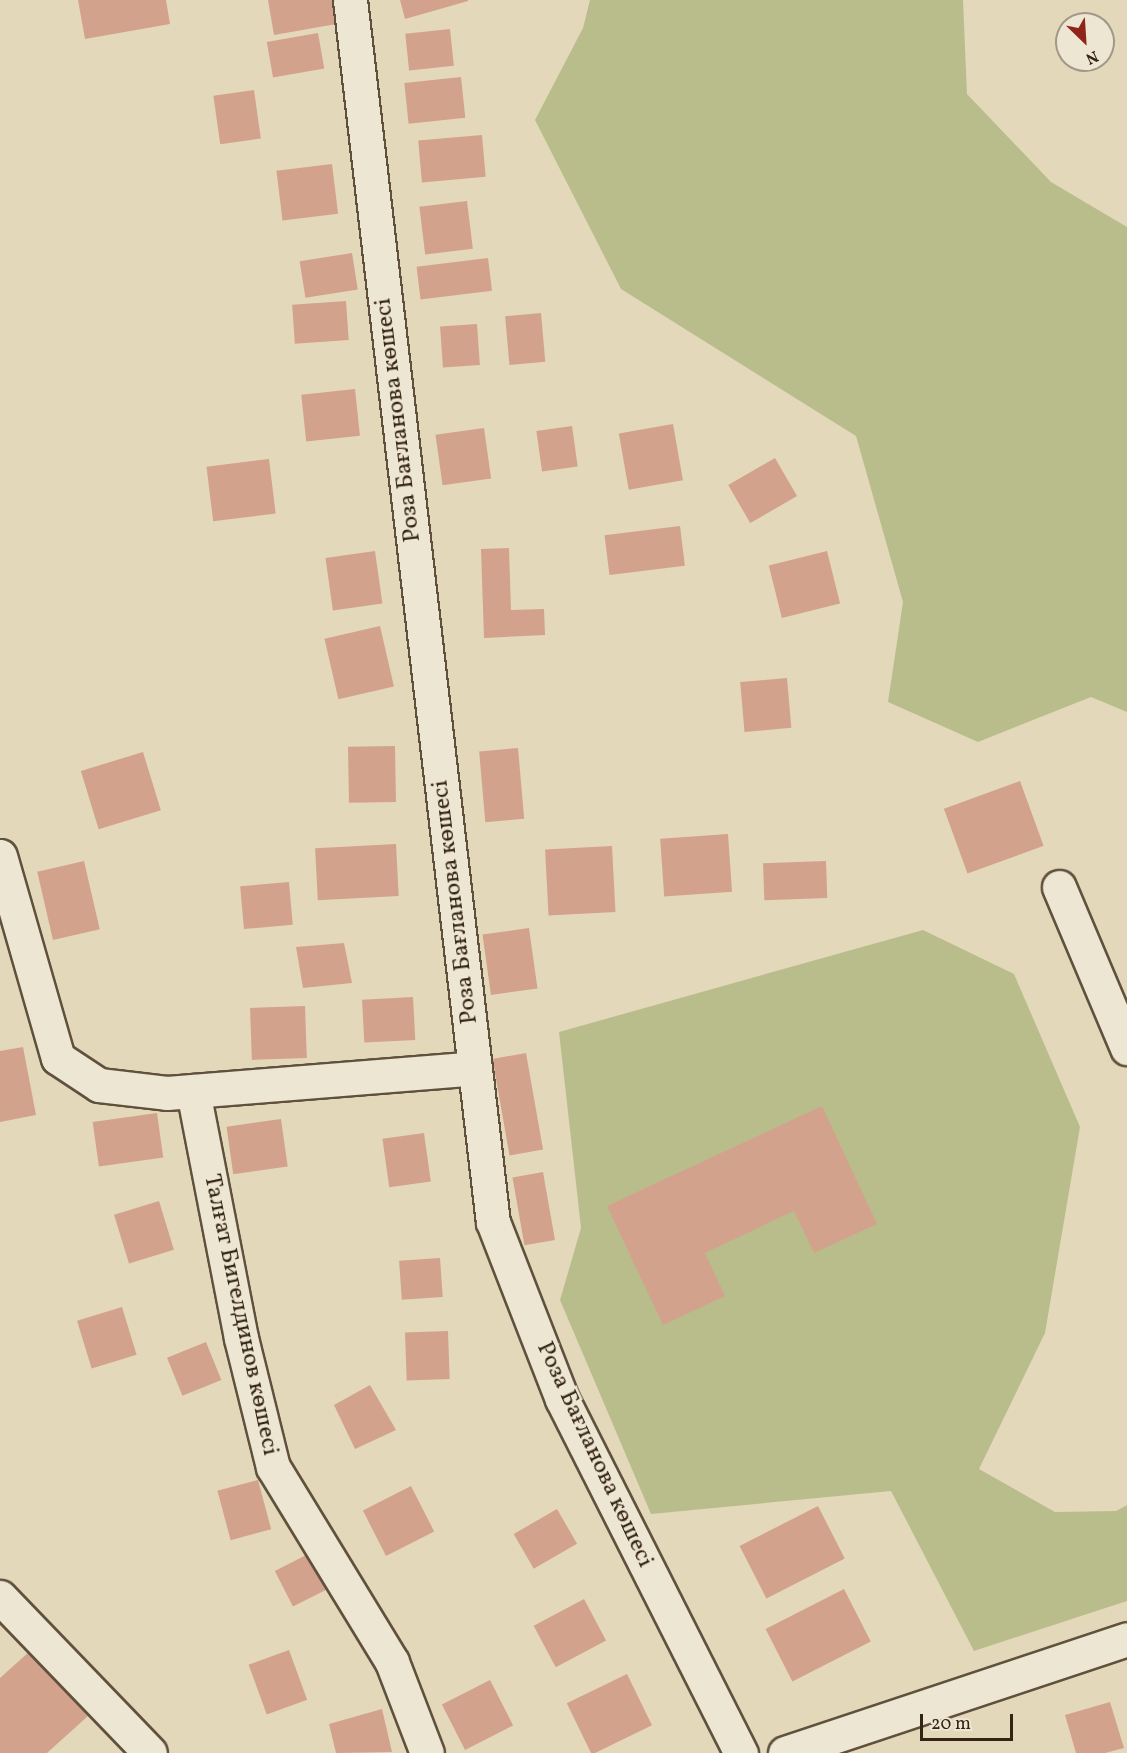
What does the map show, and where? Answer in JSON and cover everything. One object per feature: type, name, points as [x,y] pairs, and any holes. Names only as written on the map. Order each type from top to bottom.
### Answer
[{"type":"street","name":"Роза Бағланова көшесі","points":[[350,0],[493,1222],[562,1399],[741,1753]]},
{"type":"street","points":[[0,856],[58,1058],[99,1085],[167,1092],[193,1091],[475,1068]]},
{"type":"street","points":[[1059,887],[1127,1048]]},
{"type":"street","name":"Талғат Бигелдинов көшесі","points":[[193,1091],[241,1338],[273,1467],[392,1662],[427,1753]]},
{"type":"street","points":[[0,1597],[150,1753]]},
{"type":"street","points":[[785,1753],[1127,1639]]},
{"type":"green space","points":[[590,0],[963,0],[967,94],[1051,182],[1127,227],[1127,712],[1091,697],[978,742],[888,702],[903,602],[856,436],[621,289],[535,120],[583,28]]},
{"type":"green space","points":[[923,930],[1014,974],[1080,1127],[1045,1333],[979,1469],[1055,1512],[1116,1511],[1127,1505],[1127,1601],[974,1651],[891,1491],[651,1514],[560,1300],[581,1228],[559,1032]]},
{"type":"building","points":[[78,0],[166,0],[170,24],[85,39]]},
{"type":"building","points":[[268,0],[338,0],[342,23],[274,35]]},
{"type":"building","points":[[400,0],[468,0],[468,1],[405,19]]},
{"type":"building","points":[[450,29],[454,66],[409,71],[405,34]]},
{"type":"building","points":[[318,33],[324,68],[273,77],[267,42]]},
{"type":"building","points":[[461,77],[465,118],[409,124],[404,83]]},
{"type":"building","points":[[254,90],[261,139],[220,144],[213,96]]},
{"type":"building","points":[[482,135],[486,177],[422,182],[418,141]]},
{"type":"building","points":[[332,164],[338,214],[283,220],[276,171]]},
{"type":"building","points":[[467,201],[473,249],[425,254],[419,207]]},
{"type":"building","points":[[352,253],[358,290],[305,298],[300,261]]},
{"type":"building","points":[[488,258],[492,291],[421,300],[417,267]]},
{"type":"building","points":[[346,301],[349,340],[295,344],[292,305]]},
{"type":"building","points":[[541,313],[545,362],[509,365],[505,316]]},
{"type":"building","points":[[477,324],[480,365],[443,367],[440,327]]},
{"type":"building","points":[[355,389],[360,436],[306,441],[301,395]]},
{"type":"building","points":[[673,424],[683,480],[629,490],[619,434]]},
{"type":"building","points":[[572,426],[578,467],[542,472],[536,431]]},
{"type":"building","points":[[484,428],[491,479],[443,485],[435,435]]},
{"type":"building","points":[[775,458],[797,496],[750,523],[728,485]]},
{"type":"building","points":[[269,459],[276,514],[213,521],[206,467]]},
{"type":"building","points":[[680,526],[685,566],[609,575],[605,535]]},
{"type":"building","points":[[509,548],[511,610],[544,609],[545,635],[484,638],[481,549]]},
{"type":"building","points":[[375,551],[382,603],[333,610],[325,558]]},
{"type":"building","points":[[827,551],[840,603],[782,618],[769,566]]},
{"type":"building","points":[[380,626],[394,686],[338,699],[324,639]]},
{"type":"building","points":[[787,678],[791,728],[745,732],[740,682]]},
{"type":"building","points":[[395,746],[396,802],[349,803],[348,747]]},
{"type":"building","points":[[518,748],[524,819],[485,822],[479,751]]},
{"type":"building","points":[[143,752],[161,810],[99,829],[81,771]]},
{"type":"building","points":[[1020,781],[1044,846],[967,874],[944,809]]},
{"type":"building","points":[[728,834],[732,892],[664,897],[660,839]]},
{"type":"building","points":[[396,844],[399,896],[318,900],[315,848]]},
{"type":"building","points":[[612,846],[615,912],[549,915],[545,850]]},
{"type":"building","points":[[84,861],[100,929],[53,940],[37,872]]},
{"type":"building","points":[[826,861],[827,898],[764,900],[763,863]]},
{"type":"building","points":[[289,882],[293,925],[244,929],[240,886]]},
{"type":"building","points":[[529,928],[537,988],[491,995],[482,935]]},
{"type":"building","points":[[344,943],[352,983],[303,988],[296,947]]},
{"type":"building","points":[[413,997],[415,1040],[364,1043],[362,1000]]},
{"type":"building","points":[[305,1006],[307,1058],[252,1060],[250,1008]]},
{"type":"building","points":[[23,1047],[36,1115],[0,1122],[0,1051]]},
{"type":"building","points":[[526,1053],[543,1150],[510,1155],[493,1059]]},
{"type":"building","points":[[822,1106],[877,1224],[814,1253],[794,1211],[705,1253],[725,1296],[663,1325],[607,1206]]},
{"type":"building","points":[[157,1113],[163,1158],[99,1167],[93,1122]]},
{"type":"building","points":[[281,1119],[288,1167],[233,1174],[227,1127]]},
{"type":"building","points":[[424,1133],[431,1182],[389,1187],[382,1139]]},
{"type":"building","points":[[543,1172],[555,1240],[524,1245],[512,1177]]},
{"type":"building","points":[[159,1201],[174,1250],[129,1264],[114,1215]]},
{"type":"building","points":[[440,1258],[443,1297],[402,1300],[399,1261]]},
{"type":"building","points":[[122,1307],[137,1355],[92,1369],[77,1321]]},
{"type":"building","points":[[448,1331],[450,1379],[407,1380],[405,1333]]},
{"type":"building","points":[[206,1342],[221,1380],[182,1396],[167,1358]]},
{"type":"building","points":[[370,1385],[396,1430],[355,1449],[334,1405]]},
{"type":"building","points":[[258,1480],[271,1529],[231,1540],[217,1491]]},
{"type":"building","points":[[411,1486],[434,1531],[386,1556],[363,1511]]},
{"type":"building","points":[[818,1506],[845,1559],[766,1599],[740,1546]]},
{"type":"building","points":[[557,1509],[577,1544],[534,1569],[514,1534]]},
{"type":"building","points":[[314,1551],[332,1587],[293,1607],[275,1571]]},
{"type":"building","points":[[844,1589],[871,1642],[792,1682],[766,1629]]},
{"type":"building","points":[[584,1599],[606,1640],[556,1667],[534,1626]]},
{"type":"building","points":[[289,1650],[307,1700],[267,1715],[249,1665]]},
{"type":"building","points":[[30,1651],[88,1716],[47,1753],[0,1753],[0,1678]]},
{"type":"building","points":[[627,1674],[652,1725],[591,1753],[567,1703]]},
{"type":"building","points":[[490,1680],[513,1725],[465,1750],[442,1705]]},
{"type":"building","points":[[1110,1702],[1124,1748],[1105,1753],[1076,1753],[1065,1715]]},
{"type":"building","points":[[382,1709],[392,1752],[336,1753],[329,1724]]}]
